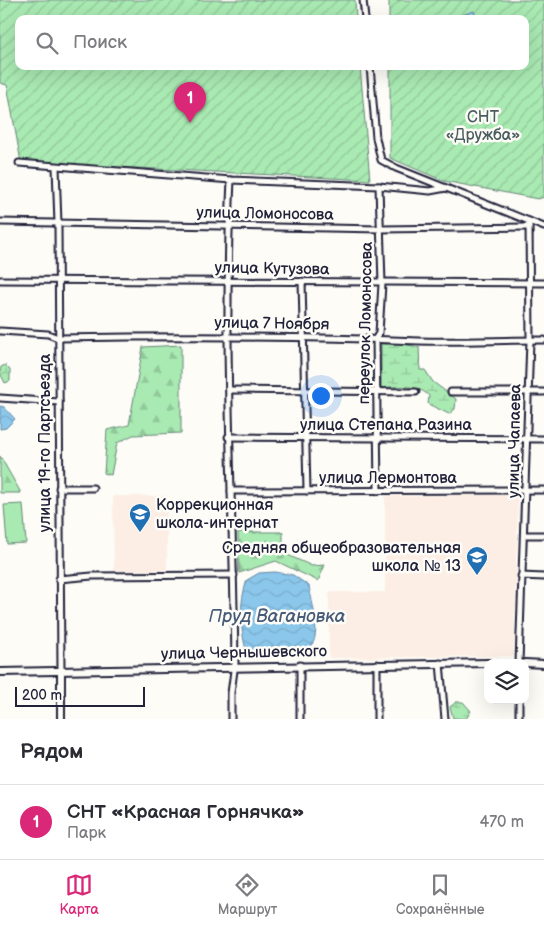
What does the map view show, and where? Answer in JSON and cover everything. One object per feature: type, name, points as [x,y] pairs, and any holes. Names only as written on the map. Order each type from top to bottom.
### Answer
[{"type":"street","points":[[363,0],[365,15]]},
{"type":"street","points":[[370,70],[378,148],[382,160],[544,227]]},
{"type":"street","points":[[19,164],[231,180],[379,186],[430,191],[446,188]]},
{"type":"street","name":"улица 19-го Партсъезда","points":[[56,167],[61,719]]},
{"type":"street","points":[[231,180],[228,437],[234,575],[235,666],[231,693],[231,719]]},
{"type":"street","name":"переулок Ломоносова","points":[[378,491],[376,338],[379,333],[382,284],[379,186]]},
{"type":"street","name":"улица Чапаева","points":[[519,659],[530,340],[528,220]]},
{"type":"street","name":"улица Ломоносова","points":[[0,222],[381,229],[529,227]]},
{"type":"street","name":"улица Кутузова","points":[[0,280],[544,284]]},
{"type":"street","points":[[302,281],[307,491]]},
{"type":"street","name":"улица 7 Ноября","points":[[0,331],[48,334],[58,338],[229,335],[267,339],[304,337],[376,338],[419,341],[544,340]]},
{"type":"street","points":[[229,390],[416,392]]},
{"type":"street","points":[[451,392],[544,392]]},
{"type":"street","points":[[0,398],[59,402]]},
{"type":"street","name":"улица Степана Разина","points":[[228,437],[544,439]]},
{"type":"street","points":[[59,488],[93,488]]},
{"type":"street","name":"улица Лермонтова","points":[[231,491],[544,490]]},
{"type":"street","points":[[524,535],[544,535]]},
{"type":"street","points":[[59,578],[234,575]]},
{"type":"street","points":[[521,576],[544,577]]},
{"type":"street","points":[[440,663],[445,719]]},
{"type":"street","name":"улица Чернышевского","points":[[0,672],[235,666],[484,663]]},
{"type":"street","points":[[529,663],[544,664]]},
{"type":"street","points":[[377,664],[377,719]]},
{"type":"street","points":[[300,665],[300,719]]},
{"type":"street","points":[[519,704],[519,719]]},
{"type":"shaded area","points":[[518,495],[514,656],[329,658],[329,592],[385,592],[385,496]]},
{"type":"shaded area","name":"Коррекционная школа-интернат","points":[[113,496],[167,496],[167,570],[114,571]]},
{"type":"green space","points":[[0,0],[355,0],[356,15],[15,15],[15,70],[360,70],[370,180],[21,162],[7,85],[0,83]]},
{"type":"green space","name":"СНТ «Дружба»","points":[[389,0],[544,0],[544,197],[538,199],[444,181],[390,158],[390,70],[529,70],[529,15],[389,15]]},
{"type":"green space","points":[[381,344],[402,344],[419,347],[420,370],[425,370],[433,382],[456,399],[455,409],[449,414],[428,404],[429,396],[419,389],[400,386],[381,388]]},
{"type":"green space","points":[[181,345],[181,433],[133,435],[117,443],[111,475],[104,473],[107,430],[129,425],[143,347]]},
{"type":"green space","points":[[5,365],[10,370],[10,381],[5,383],[0,373],[1,367]]},
{"type":"green space","points":[[0,456],[21,493],[0,493]]},
{"type":"green space","points":[[23,504],[26,543],[7,544],[4,505]]},
{"type":"green space","points":[[238,532],[283,532],[283,553],[312,566],[325,565],[318,581],[276,561],[239,573]]},
{"type":"green space","points":[[456,702],[463,702],[471,711],[466,719],[453,718],[450,707]]},
{"type":"water","points":[[474,11],[475,15],[462,15]]},
{"type":"water","points":[[0,406],[4,407],[15,419],[6,428],[0,429]]},
{"type":"water","name":"Пруд Вагановка","points":[[275,572],[293,575],[309,586],[316,627],[314,642],[310,648],[260,653],[246,650],[242,633],[241,615],[247,580],[259,573]]},
{"type":"place","name":"СНТ «Красная Горнячка»","points":[[190,123]]},
{"type":"place","name":"Коррекционная школа-интернат","points":[[140,533]]},
{"type":"place","name":"Средняя общеобразовательная школа № 13","points":[[477,576]]}]
